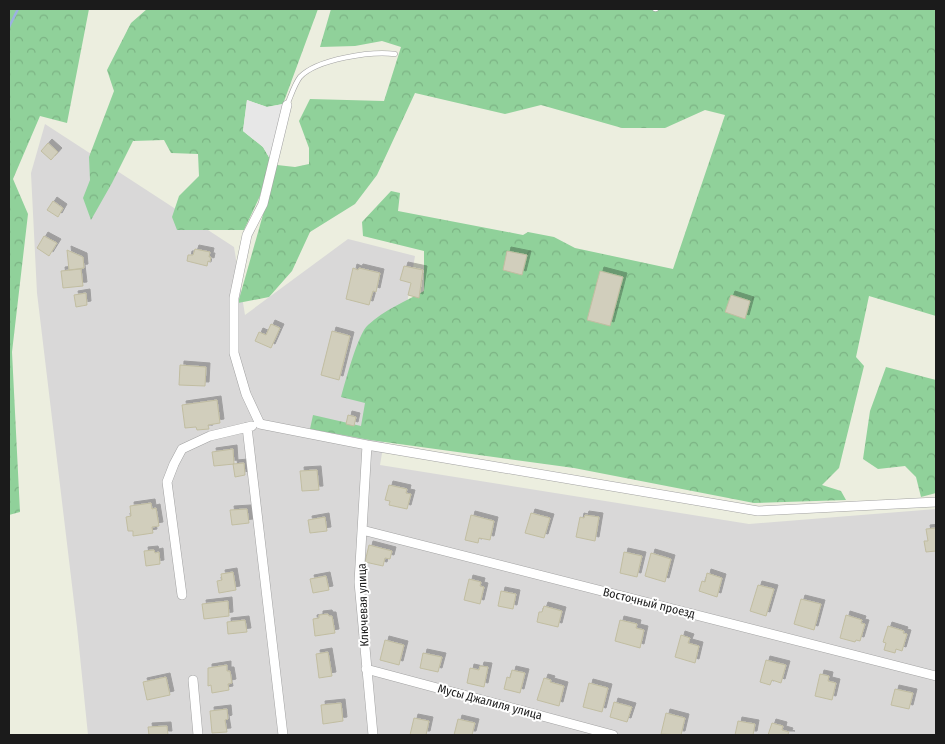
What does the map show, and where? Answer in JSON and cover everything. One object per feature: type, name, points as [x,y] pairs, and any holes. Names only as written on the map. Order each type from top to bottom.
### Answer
[{"type":"street","points":[[260,424],[246,394],[234,353],[234,298],[247,235],[263,204],[288,105]]},
{"type":"street","points":[[182,595],[167,482],[174,464],[182,449],[210,436],[260,424],[758,511],[936,502]]},
{"type":"street","points":[[247,427],[282,735]]},
{"type":"street","name":"Ключевая улица","points":[[367,444],[359,582],[372,735]]},
{"type":"street","name":"Восточный проезд","points":[[362,530],[936,676]]},
{"type":"street","name":"Мусы Джалиля улица","points":[[366,669],[613,735]]},
{"type":"street","points":[[193,680],[198,735]]},
{"type":"lane","points":[[288,105],[298,79],[317,65],[329,61],[383,52],[395,54]]},
{"type":"shaded area","points":[[247,100],[267,107],[283,104],[270,159],[263,147],[243,131]]},
{"type":"shaded area","points":[[45,124],[234,247],[245,315],[348,239],[415,256],[380,465],[749,524],[936,509],[936,735],[88,735],[37,293],[31,173]]},
{"type":"green space","points":[[9,9],[89,9],[67,123],[40,116],[13,179],[28,214],[12,352],[20,512],[9,515]]},
{"type":"green space","points":[[147,9],[318,9],[283,104],[267,107],[247,100],[243,131],[263,147],[270,159],[260,196],[244,230],[177,230],[172,217],[179,196],[199,176],[198,154],[171,153],[164,140],[133,141],[91,220],[83,198],[90,180],[89,157],[114,91],[107,70],[131,23]]},
{"type":"green space","points":[[331,9],[936,9],[936,316],[869,296],[856,357],[864,366],[839,468],[822,485],[841,491],[846,500],[754,503],[574,468],[370,440],[310,429],[313,415],[361,426],[365,403],[341,397],[360,338],[364,330],[374,320],[388,310],[424,291],[424,251],[363,236],[362,222],[391,191],[400,193],[398,211],[523,235],[528,232],[554,237],[575,248],[673,269],[725,115],[705,110],[665,128],[622,128],[541,105],[505,114],[415,93],[377,175],[355,204],[310,232],[292,271],[269,297],[238,303],[277,165],[295,167],[309,164],[309,148],[299,121],[310,99],[384,101],[401,47],[382,41],[355,46],[320,47]]},
{"type":"green space","points":[[886,367],[936,380],[936,493],[921,497],[916,477],[905,466],[878,469],[863,459],[870,411]]},
{"type":"building","points":[[48,143],[58,152],[51,160],[41,151]]},
{"type":"building","points":[[53,201],[63,208],[58,217],[47,210]]},
{"type":"building","points":[[44,236],[57,243],[49,256],[37,248]]},
{"type":"building","points":[[195,249],[210,252],[210,262],[208,261],[207,266],[187,261],[188,255],[193,255]]},
{"type":"building","points":[[67,250],[83,257],[84,268],[69,270]]},
{"type":"building","points":[[507,251],[527,255],[522,275],[503,270]]},
{"type":"building","points":[[404,266],[423,270],[419,298],[408,295],[411,283],[400,280]]},
{"type":"building","points":[[353,268],[380,273],[376,292],[373,291],[369,305],[346,299]]},
{"type":"building","points":[[81,269],[83,286],[63,288],[61,271]]},
{"type":"building","points":[[600,271],[623,277],[610,326],[587,320]]},
{"type":"building","points":[[86,293],[87,305],[76,307],[74,295]]},
{"type":"building","points":[[731,295],[750,301],[745,319],[725,312]]},
{"type":"building","points":[[271,324],[280,328],[271,348],[255,341],[259,332],[266,335]]},
{"type":"building","points":[[332,331],[350,336],[339,380],[321,375]]},
{"type":"building","points":[[180,365],[206,367],[205,386],[179,385]]},
{"type":"building","points":[[217,400],[220,423],[208,425],[209,429],[185,428],[182,405]]},
{"type":"building","points":[[348,415],[356,417],[354,426],[346,424]]},
{"type":"building","points":[[233,449],[234,464],[214,466],[212,452]]},
{"type":"building","points":[[244,463],[245,475],[235,477],[233,464]]},
{"type":"building","points":[[317,470],[319,490],[302,491],[300,471]]},
{"type":"building","points":[[389,485],[407,489],[406,493],[411,494],[407,509],[389,505],[390,501],[385,500]]},
{"type":"building","points":[[151,503],[152,509],[156,508],[159,526],[152,527],[153,533],[133,536],[133,531],[128,531],[126,517],[131,516],[130,506]]},
{"type":"building","points":[[247,509],[249,523],[232,525],[230,510]]},
{"type":"building","points":[[531,513],[550,518],[544,538],[525,533]]},
{"type":"building","points":[[471,515],[494,521],[490,540],[479,538],[478,543],[465,540]]},
{"type":"building","points":[[585,515],[599,517],[595,541],[576,537],[580,517],[584,518]]},
{"type":"building","points":[[325,517],[327,531],[310,533],[308,520]]},
{"type":"building","points":[[936,528],[936,551],[926,552],[924,541],[928,541],[926,529]]},
{"type":"building","points":[[369,545],[392,551],[390,559],[385,558],[383,566],[365,562]]},
{"type":"building","points":[[154,550],[155,553],[159,552],[160,564],[146,566],[144,551]]},
{"type":"building","points":[[624,552],[642,556],[637,577],[620,573]]},
{"type":"building","points":[[651,553],[671,559],[665,582],[645,576]]},
{"type":"building","points":[[233,572],[236,590],[219,593],[217,581],[222,580],[221,574]]},
{"type":"building","points":[[707,573],[722,578],[717,597],[699,591],[702,581],[705,582]]},
{"type":"building","points":[[326,576],[329,590],[313,593],[310,579]]},
{"type":"building","points":[[469,579],[481,582],[480,586],[484,587],[480,604],[464,600]]},
{"type":"building","points":[[758,585],[774,589],[766,616],[750,611]]},
{"type":"building","points":[[501,591],[516,594],[513,609],[498,606]]},
{"type":"building","points":[[801,599],[821,604],[814,630],[794,624]]},
{"type":"building","points":[[228,601],[229,616],[204,619],[202,604]]},
{"type":"building","points":[[544,606],[562,611],[558,627],[537,622],[539,612],[542,612]]},
{"type":"building","points":[[328,614],[332,616],[335,633],[315,636],[313,619],[319,618],[319,615]]},
{"type":"building","points":[[846,615],[862,620],[861,623],[865,624],[860,641],[856,640],[855,642],[840,638]]},
{"type":"building","points":[[245,620],[247,632],[228,634],[227,622]]},
{"type":"building","points":[[620,620],[637,624],[636,628],[644,630],[640,648],[615,641]]},
{"type":"building","points":[[888,626],[904,631],[903,633],[907,634],[902,651],[896,649],[895,653],[884,650],[886,643],[883,642]]},
{"type":"building","points":[[681,635],[690,638],[688,643],[699,646],[695,663],[675,657]]},
{"type":"building","points":[[385,640],[404,645],[399,665],[380,660]]},
{"type":"building","points":[[328,652],[332,676],[319,678],[316,654]]},
{"type":"building","points":[[423,653],[442,657],[438,672],[420,668]]},
{"type":"building","points":[[766,660],[786,665],[781,683],[772,680],[770,685],[760,682]]},
{"type":"building","points":[[227,665],[227,671],[230,671],[232,683],[228,684],[229,690],[212,693],[211,685],[208,686],[208,668]]},
{"type":"building","points":[[480,666],[488,667],[484,687],[467,683],[470,668],[479,670]]},
{"type":"building","points":[[512,670],[525,673],[520,693],[504,689],[507,677],[510,678]]},
{"type":"building","points":[[820,674],[829,676],[828,681],[836,683],[832,700],[815,696]]},
{"type":"building","points":[[166,677],[170,695],[147,700],[143,682]]},
{"type":"building","points":[[544,678],[564,686],[559,706],[537,700]]},
{"type":"building","points":[[589,683],[608,688],[602,712],[583,707]]},
{"type":"building","points":[[895,689],[913,693],[909,709],[891,705]]},
{"type":"building","points":[[614,702],[632,707],[627,722],[610,717]]},
{"type":"building","points":[[341,703],[343,721],[323,724],[321,705]]},
{"type":"building","points":[[227,709],[228,719],[225,720],[227,732],[212,733],[210,711]]},
{"type":"building","points":[[666,713],[685,718],[681,735],[661,734]]},
{"type":"building","points":[[414,718],[429,721],[426,735],[410,735]]},
{"type":"building","points":[[458,719],[475,723],[472,735],[454,735]]},
{"type":"building","points":[[738,721],[755,724],[753,735],[735,735]]},
{"type":"building","points":[[772,723],[783,726],[782,730],[789,732],[788,734],[791,735],[768,735]]},
{"type":"building","points":[[167,726],[168,735],[149,735],[148,727]]},
{"type":"waterway","points":[[9,27],[18,9]]}]
